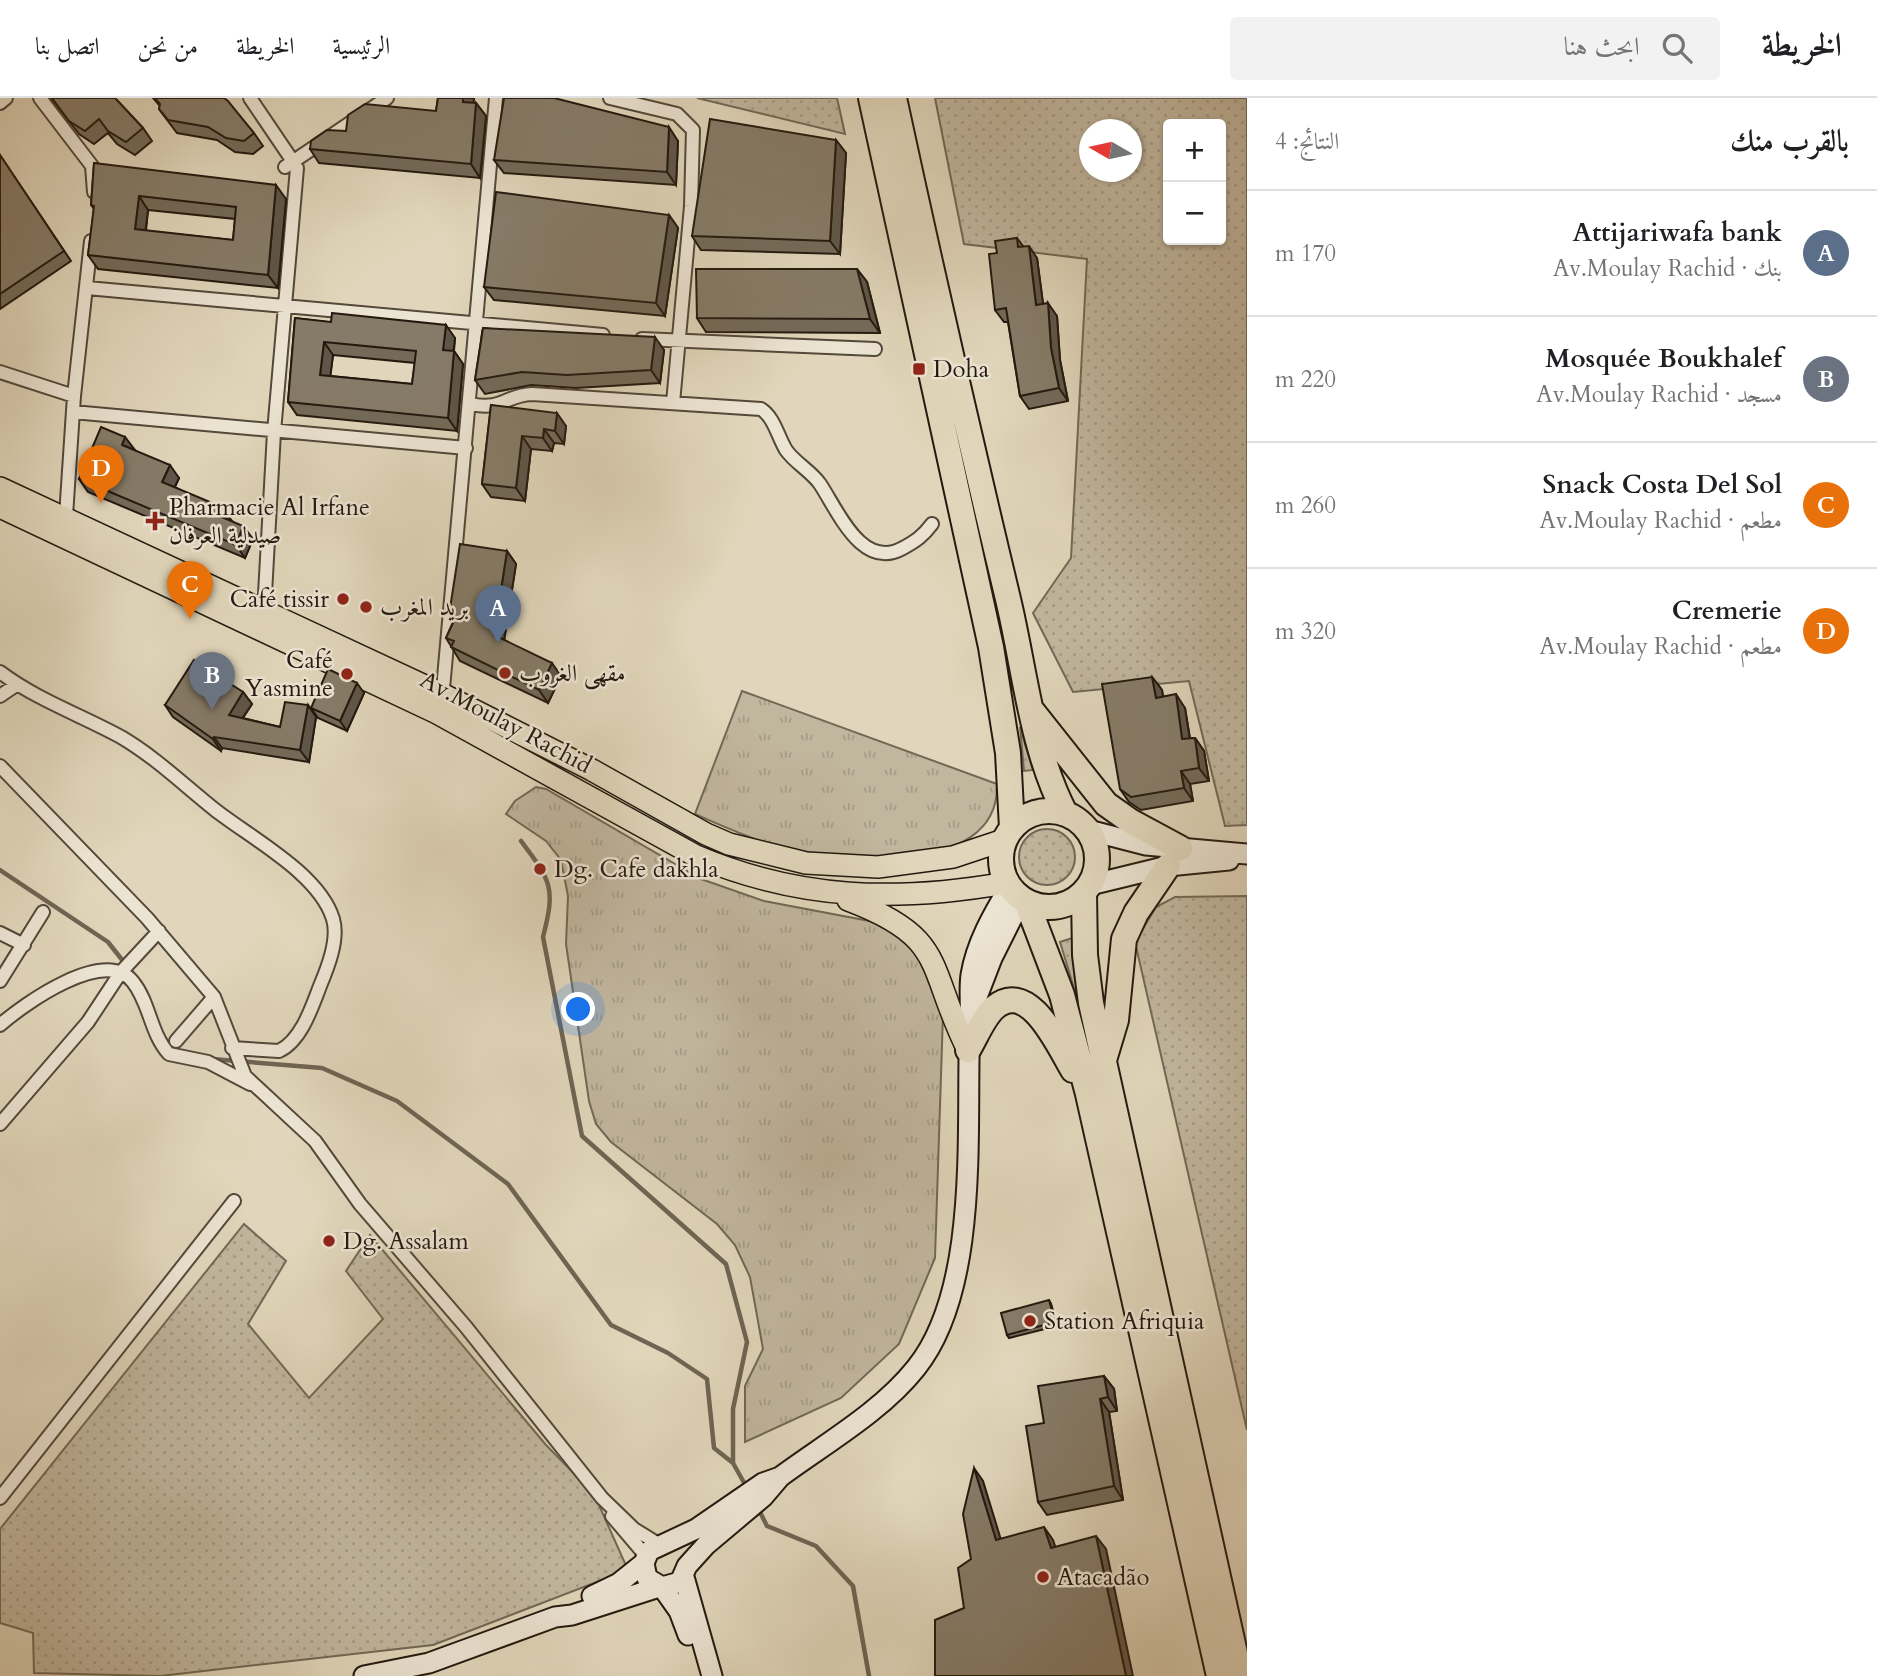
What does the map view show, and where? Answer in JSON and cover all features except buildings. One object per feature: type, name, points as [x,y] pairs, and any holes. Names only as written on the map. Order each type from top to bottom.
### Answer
[{"type":"highway","points":[[871,98],[991,647],[1008,753],[1008,834],[1001,862],[1062,995],[1088,1094],[1219,1676]]},
{"type":"highway","points":[[894,98],[1045,771],[1065,813],[1088,830],[1098,857],[1087,889],[1087,977],[1240,1676]]},
{"type":"highway","points":[[1033,712],[1106,804],[1174,857],[1136,913],[1124,939],[1116,1020],[1104,1060]]},
{"type":"highway","points":[[1008,834],[1036,812],[1065,813]]},
{"type":"highway","points":[[1016,893],[1052,908],[1075,901],[1087,889]]},
{"type":"highway","points":[[968,1050],[996,1007],[1007,1002],[1021,1002],[1039,1014],[1088,1094]]},
{"type":"main road","name":"Av.Moulay Rachid","points":[[0,488],[66,516],[264,612],[440,704],[696,856],[763,881],[830,892],[1016,893]]},
{"type":"main road","name":"Av.Moulay Rachid","points":[[0,507],[592,769],[706,834],[778,858],[853,867],[903,865],[953,857],[1008,834]]},
{"type":"main road","points":[[830,892],[894,918],[923,944],[937,969],[955,1024],[968,1050]]},
{"type":"street","points":[[0,103],[6,98]]},
{"type":"street","points":[[40,98],[92,166],[94,206]]},
{"type":"street","points":[[250,98],[291,165],[287,304],[274,432],[264,612]]},
{"type":"street","points":[[291,165],[387,98]]},
{"type":"street","points":[[440,704],[471,404],[496,98]]},
{"type":"street","points":[[610,98],[677,114],[693,130],[691,206],[673,403]]},
{"type":"street","points":[[66,516],[74,396],[92,234]]},
{"type":"street","points":[[87,288],[287,304],[680,342],[875,349]]},
{"type":"street","points":[[0,372],[74,396]]},
{"type":"street","points":[[471,404],[493,407],[523,394],[532,394],[764,410],[786,451],[812,475],[850,531],[874,553],[898,552],[919,540],[932,524]]},
{"type":"street","points":[[73,412],[466,448]]},
{"type":"street","points":[[0,673],[16,685],[121,737],[144,752],[216,811],[286,861],[303,876],[331,913],[334,933],[325,971],[314,1002],[294,1040],[279,1051],[233,1051]]},
{"type":"street","points":[[0,696],[16,685]]},
{"type":"street","points":[[0,766],[159,931],[214,998],[240,1069],[321,1149],[360,1203],[466,1327],[602,1497],[654,1552]]},
{"type":"street","points":[[1088,830],[1174,857]]},
{"type":"street","points":[[1087,889],[1174,857],[1247,854]]},
{"type":"street","points":[[555,1617],[564,1609],[619,1583],[654,1552],[734,1513],[898,1388],[929,1350],[946,1316],[957,1279],[962,1239],[971,975],[994,913],[1016,893]]},
{"type":"street","points":[[0,981],[43,912]]},
{"type":"street","points":[[0,1124],[88,1022],[121,972],[159,931]]},
{"type":"street","points":[[0,933],[24,946]]},
{"type":"street","points":[[0,1025],[26,1004],[65,981],[99,972],[121,972],[132,981],[157,1037],[169,1054],[208,1062],[257,1087]]},
{"type":"street","points":[[176,1041],[214,998]]},
{"type":"street","points":[[0,1498],[234,1201]]},
{"type":"street","points":[[363,1676],[429,1663],[555,1617],[568,1616],[661,1587],[674,1586],[734,1513]]},
{"type":"street","points":[[654,1552],[679,1548],[710,1668]]},
{"type":"street","points":[[654,1552],[647,1578],[661,1587],[679,1611],[695,1652],[710,1668]]},
{"type":"green space","points":[[697,98],[837,98],[845,134]]},
{"type":"green space","points":[[935,98],[1247,98],[1247,825],[1225,826],[1189,681],[1073,692],[1033,613],[1071,558],[1087,259],[964,244]]},
{"type":"green space","points":[[742,691],[997,784],[991,815],[971,837],[942,850],[907,857],[869,858],[831,855],[770,844],[695,814]]},
{"type":"green space","points":[[1020,727],[1033,770],[1024,771]]},
{"type":"green space","points":[[536,787],[546,789],[701,879],[764,901],[880,923],[914,947],[943,1014],[935,1258],[899,1344],[841,1398],[745,1442],[745,1386],[763,1349],[750,1277],[735,1245],[717,1224],[611,1142],[596,1124],[589,1101],[566,944],[568,896],[561,860],[546,841],[506,814],[515,801]]},
{"type":"green space","points":[[1041,829],[1053,829],[1063,833],[1071,841],[1075,857],[1071,873],[1063,881],[1053,885],[1041,885],[1031,881],[1023,873],[1019,863],[1019,851],[1023,841],[1031,833]]},
{"type":"green space","points":[[1247,896],[1247,1430],[1135,942],[1156,907],[1175,897]]},
{"type":"green space","points":[[1072,938],[1077,998],[1060,942]]},
{"type":"green space","points":[[244,1224],[286,1261],[248,1324],[309,1398],[383,1319],[346,1271],[370,1235],[546,1445],[594,1494],[628,1570],[433,1645],[160,1676],[34,1673],[33,1633],[0,1623],[0,1529]]},
{"type":"waterway","points":[[521,841],[539,866],[548,885],[549,907],[543,937],[582,1136],[726,1264],[747,1342],[733,1409],[733,1463],[747,1488]]},
{"type":"waterway","points":[[0,870],[108,942],[138,980]]},
{"type":"waterway","points":[[212,1059],[322,1068],[397,1101],[508,1184],[611,1325],[668,1353],[707,1379],[714,1448],[733,1463]]},
{"type":"waterway","points":[[758,1508],[767,1526],[816,1546],[853,1586],[869,1676]]},
{"type":"place","name":"Doha","points":[[919,369]]},
{"type":"place","name":"Cremerie","points":[[101,503]]},
{"type":"place","name":"Pharmacie Al Irfane صيدلية العرفان","points":[[155,521]]},
{"type":"place","name":"Café tissir","points":[[343,599]]},
{"type":"place","name":"بريد المغرب","points":[[366,607]]},
{"type":"place","name":"Snack Costa Del Sol","points":[[190,619]]},
{"type":"place","name":"Attijariwafa bank","points":[[498,643]]},
{"type":"place","name":"مقهى الغروب","points":[[505,673]]},
{"type":"place","name":"Café Yasmine","points":[[347,674]]},
{"type":"place","name":"Mosquée Boukhalef","points":[[212,710]]},
{"type":"place","name":"Dg. Cafe dakhla","points":[[540,869]]},
{"type":"place","name":"Dg. Assalam","points":[[329,1241]]},
{"type":"place","name":"Station Afriquia","points":[[1030,1321]]},
{"type":"place","name":"Atacadão","points":[[1043,1577]]}]
